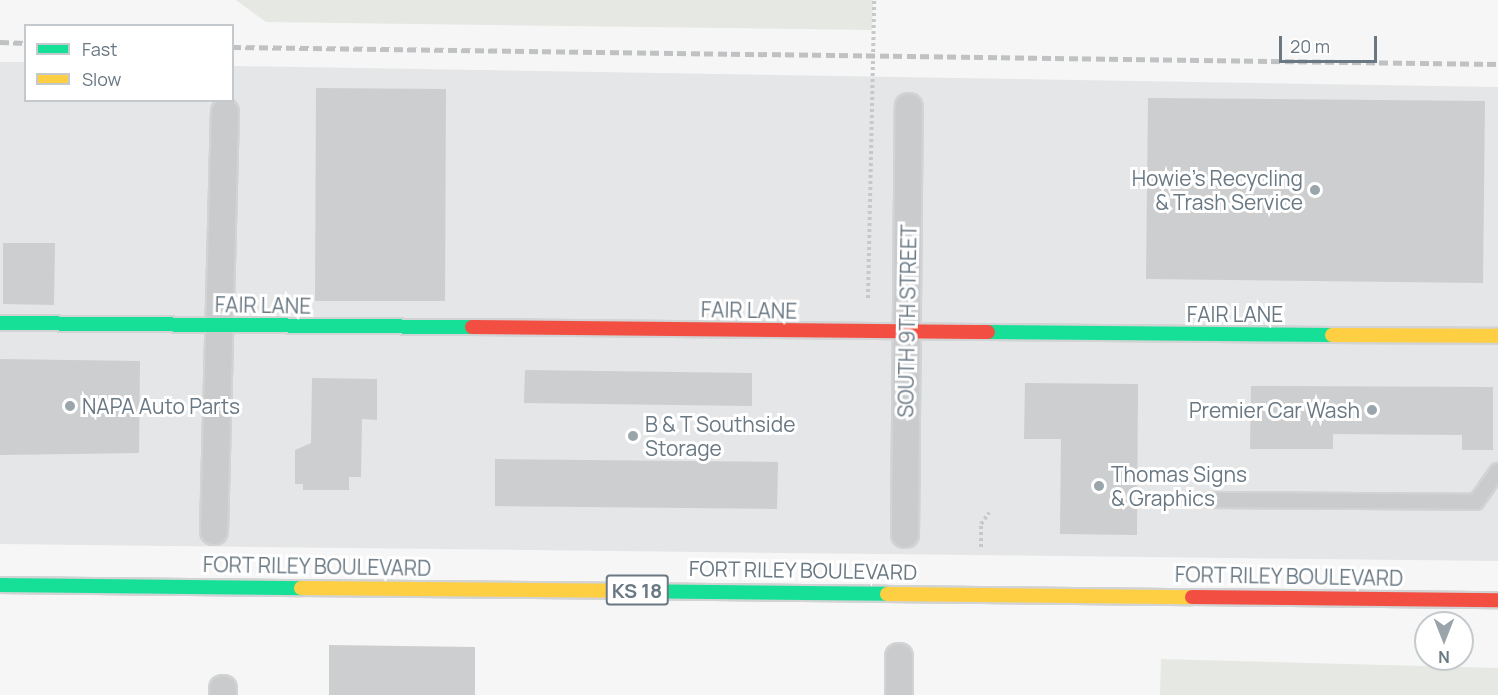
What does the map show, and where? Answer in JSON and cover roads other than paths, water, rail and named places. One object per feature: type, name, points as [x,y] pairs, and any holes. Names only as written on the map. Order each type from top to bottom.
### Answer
[{"type":"main road","name":"FAIR LANE","points":[[0,323],[906,333],[1498,336]]},
{"type":"main road","name":"FORT RILEY BOULEVARD","points":[[0,585],[1498,600]]},
{"type":"street","name":"SOUTH 9TH STREET","points":[[905,534],[909,107]]},
{"type":"street","points":[[214,531],[225,112]]},
{"type":"street","points":[[898,695],[899,657]]},
{"type":"lane","points":[[1209,500],[1476,502],[1498,471]]},
{"type":"railway","points":[[0,42],[24,43]]},
{"type":"railway","points":[[234,47],[1498,64]]},
{"type":"place","name":"Howie's Recycling & Trash Service","points":[[1315,190]]},
{"type":"place","name":"NAPA Auto Parts","points":[[70,406]]},
{"type":"place","name":"Premier Car Wash","points":[[1372,410]]},
{"type":"place","name":"B & T Southside Storage","points":[[633,436]]},
{"type":"place","name":"Thomas Signs & Graphics","points":[[1099,486]]}]
